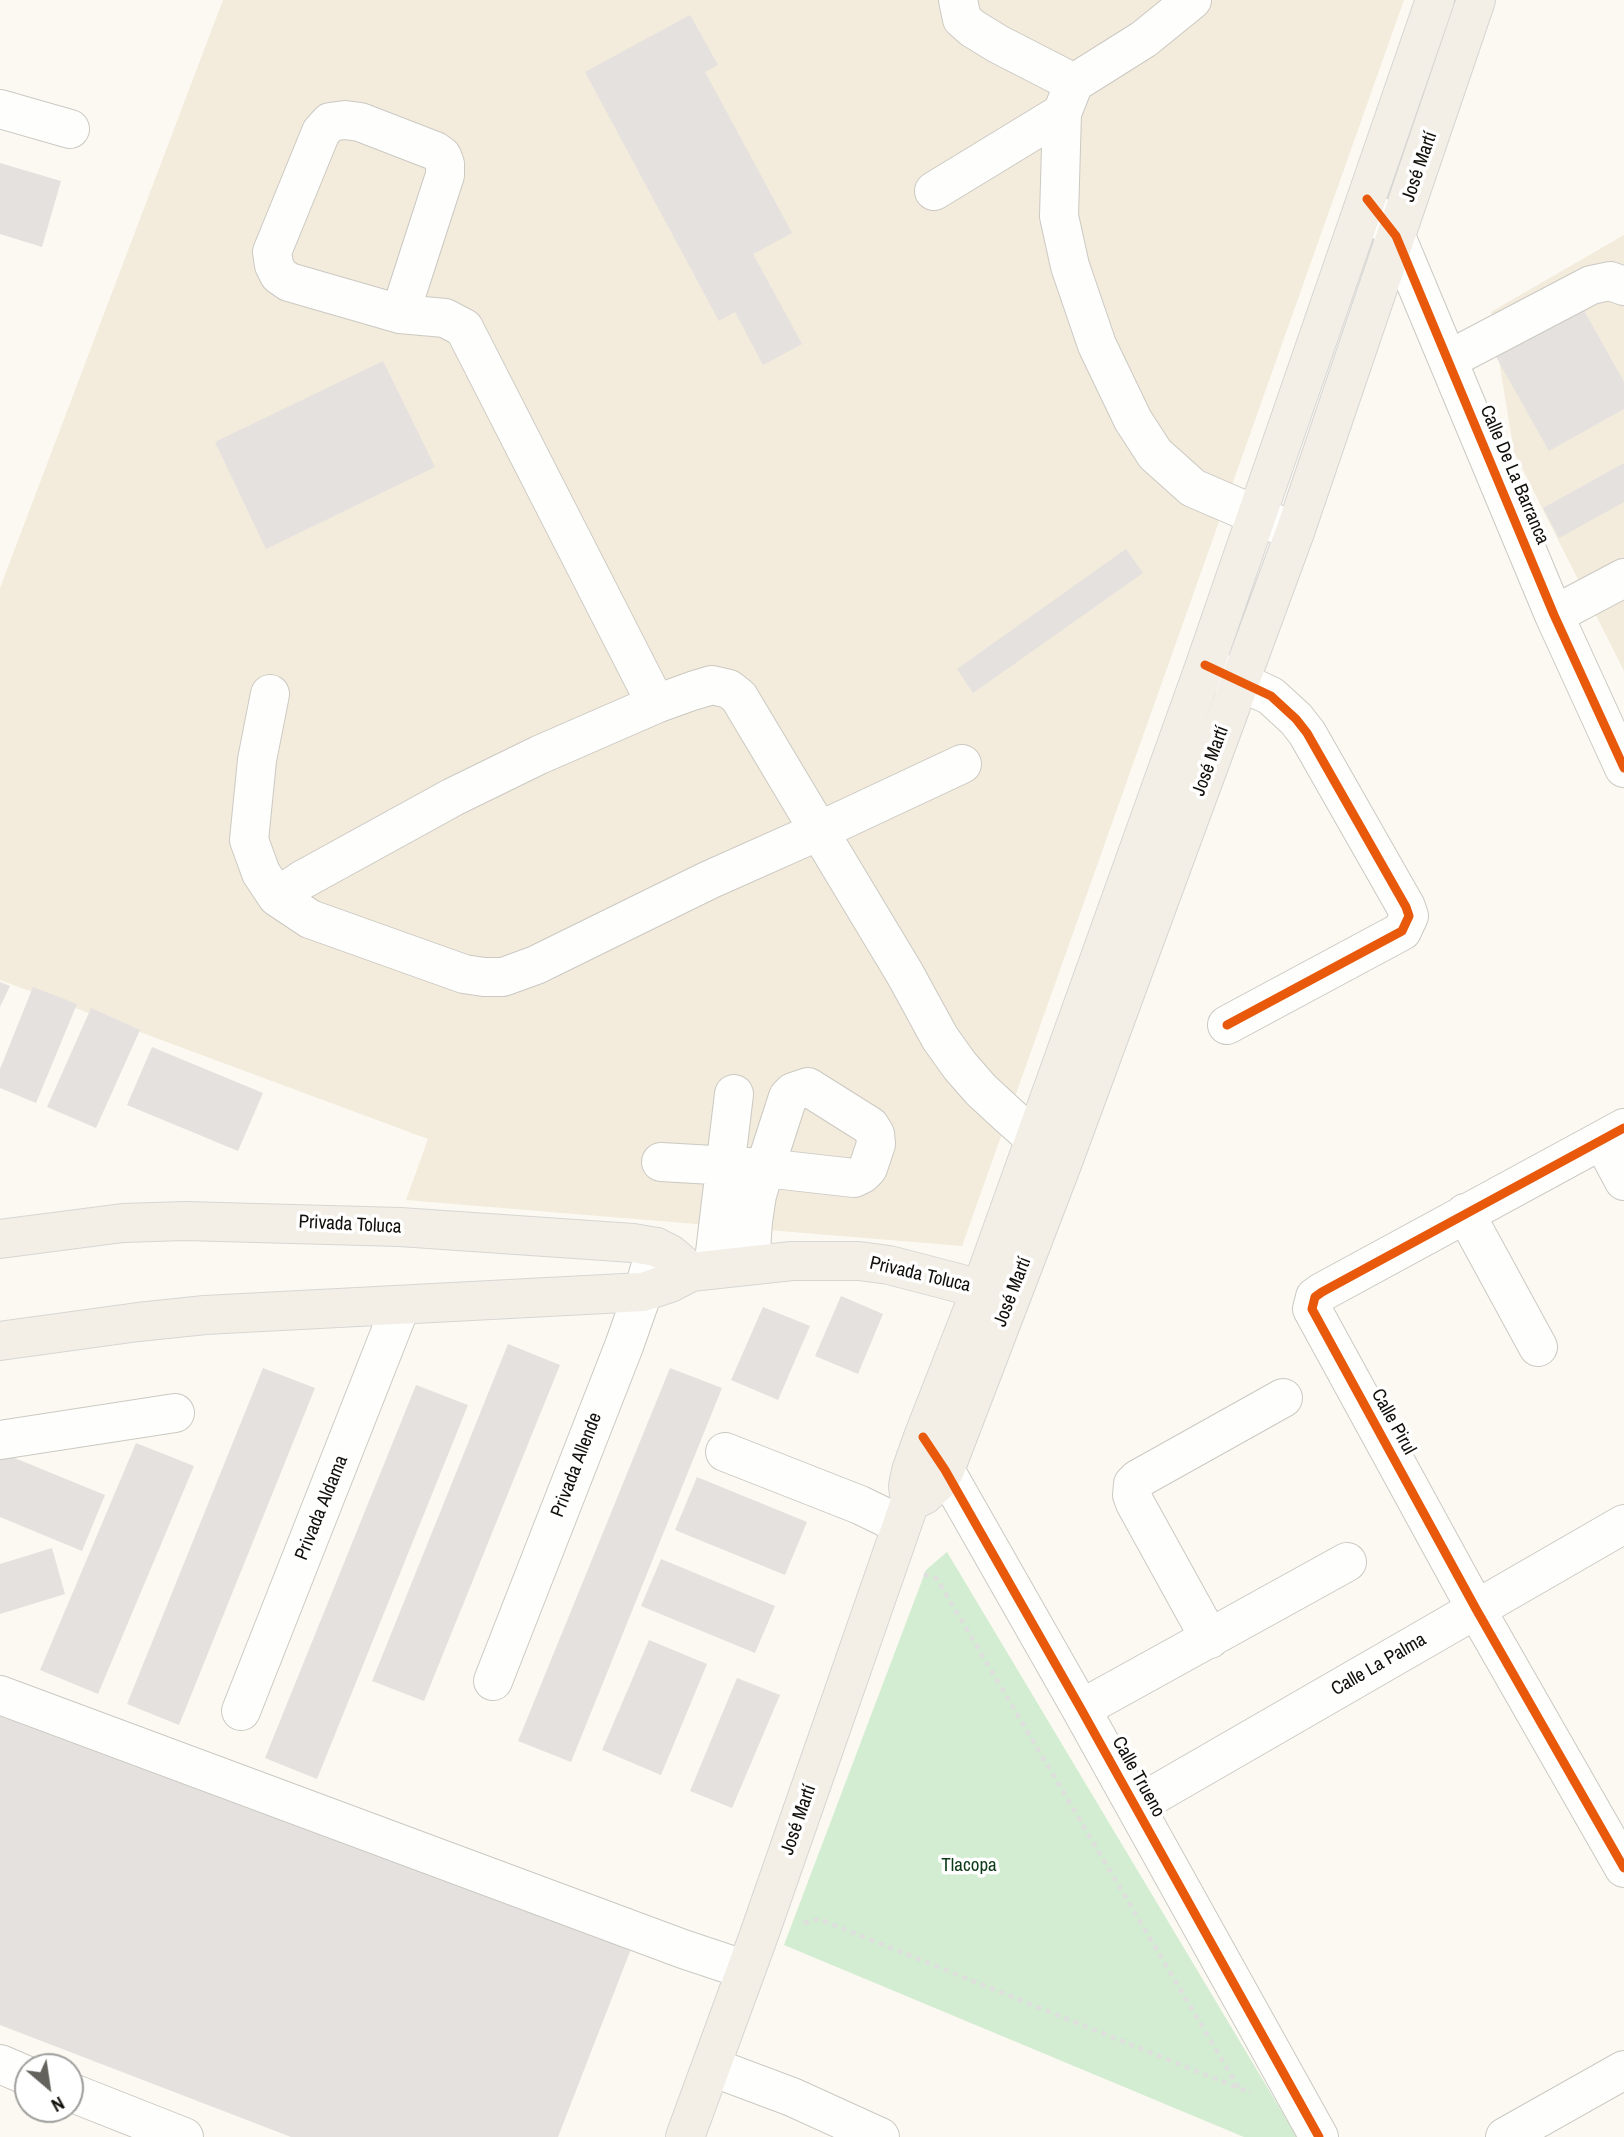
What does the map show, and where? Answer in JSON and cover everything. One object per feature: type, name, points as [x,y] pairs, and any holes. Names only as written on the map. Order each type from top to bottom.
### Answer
[{"type":"main road","name":"José Martí","points":[[905,1513],[937,1483],[945,1470],[1205,665],[1435,0]]},
{"type":"main road","name":"José Martí","points":[[685,2137],[759,1935],[889,1562],[905,1513],[911,1471],[923,1437],[982,1289],[1050,1149],[1240,682],[1296,532],[1476,0]]},
{"type":"main road","name":"Privada Toluca","points":[[0,1239],[122,1223],[230,1221],[590,1238],[656,1247],[702,1271]]},
{"type":"main road","name":"Privada Toluca","points":[[0,1341],[205,1315],[643,1292],[702,1271],[792,1261],[859,1261],[889,1265],[982,1289]]},
{"type":"street","points":[[958,0],[962,19],[972,28],[998,44],[1068,98]]},
{"type":"street","points":[[934,191],[1068,98],[1192,0]]},
{"type":"street","points":[[1068,98],[1059,216],[1070,266],[1097,345],[1133,421],[1155,454],[1193,488],[1296,532]]},
{"type":"street","points":[[0,109],[70,129]]},
{"type":"street","points":[[400,314],[445,175],[445,164],[442,156],[435,151],[360,122],[330,122],[321,132],[272,252],[279,275],[289,282],[400,314],[445,318],[464,328],[656,704]]},
{"type":"street","name":"Calle De La Barranca","points":[[1367,199],[1396,236],[1554,615],[1624,768]]},
{"type":"street","points":[[1448,360],[1591,285],[1610,281],[1624,286]]},
{"type":"street","points":[[1554,615],[1624,578]]},
{"type":"street","points":[[1205,665],[1271,696],[1307,733],[1409,916],[1402,931],[1227,1025]]},
{"type":"street","points":[[277,897],[302,880],[453,797],[539,755],[656,704],[712,685],[729,689],[739,697],[940,1038],[981,1090],[1050,1149]]},
{"type":"street","points":[[270,694],[257,760],[249,840],[261,873],[277,897],[310,919],[451,969],[484,977],[503,977],[536,965],[709,880],[962,764]]},
{"type":"street","points":[[702,1271],[724,1166],[734,1094]]},
{"type":"street","points":[[1613,1134],[1624,1181]]},
{"type":"street","name":"Calle Pirul","points":[[1613,1134],[1322,1292],[1315,1297],[1312,1308],[1476,1609],[1624,1868]]},
{"type":"street","points":[[661,1162],[765,1168],[753,1222],[750,1265]]},
{"type":"street","points":[[1465,1213],[1538,1347]]},
{"type":"street","name":"Privada Allende","points":[[493,1681],[643,1292],[656,1247]]},
{"type":"street","name":"Privada Aldama","points":[[241,1711],[401,1305]]},
{"type":"street","points":[[1210,1639],[1135,1503],[1133,1484],[1283,1398]]},
{"type":"street","points":[[0,1440],[176,1413]]},
{"type":"street","name":"Calle Trueno","points":[[923,1437],[945,1470],[1312,2124]]},
{"type":"street","points":[[725,1452],[860,1505],[905,1513]]},
{"type":"street","name":"Calle La Palma","points":[[1135,1806],[1624,1524]]},
{"type":"street","points":[[1080,1709],[1347,1562]]},
{"type":"street","points":[[0,1695],[683,1950],[746,1970]]},
{"type":"street","points":[[712,2067],[792,2097],[880,2137]]},
{"type":"street","points":[[1505,2137],[1624,2070]]},
{"type":"street","points":[[84,2098],[184,2137]]},
{"type":"path","points":[[889,1562],[937,1579],[1240,2090]]},
{"type":"path","points":[[759,1935],[819,1919],[1240,2090],[1312,2124]]},
{"type":"shaded area","points":[[223,0],[1404,0],[962,1246],[406,1200],[428,1139],[0,980],[0,588]]},
{"type":"shaded area","points":[[1624,235],[1624,671],[1514,452],[1491,312]]},
{"type":"green space","name":"Tlacopa","points":[[947,1552],[1297,2137],[1244,2137],[784,1945],[926,1570]]},
{"type":"building","points":[[690,15],[718,65],[705,72],[792,233],[753,254],[802,344],[763,365],[735,312],[719,321],[585,72]]},
{"type":"building","points":[[0,163],[61,181],[42,247],[0,234]]},
{"type":"building","points":[[1577,298],[1624,382],[1624,409],[1549,451],[1490,346]]},
{"type":"building","points":[[383,361],[435,467],[266,549],[215,442]]},
{"type":"building","points":[[1624,463],[1624,502],[1559,538],[1543,508]]},
{"type":"building","points":[[1126,549],[1143,573],[973,693],[957,669]]},
{"type":"building","points":[[0,982],[10,986],[0,1007]]},
{"type":"building","points":[[33,987],[77,1004],[36,1103],[0,1088],[0,1069]]},
{"type":"building","points":[[91,1008],[140,1030],[96,1128],[47,1107]]},
{"type":"building","points":[[152,1047],[263,1093],[238,1151],[127,1105]]},
{"type":"building","points":[[841,1296],[883,1314],[858,1374],[815,1356]]},
{"type":"building","points":[[763,1307],[810,1326],[778,1400],[731,1380]]},
{"type":"building","points":[[508,1344],[560,1365],[424,1701],[372,1681]]},
{"type":"building","points":[[263,1368],[315,1388],[179,1725],[127,1704]]},
{"type":"building","points":[[670,1368],[722,1388],[571,1762],[518,1741]]},
{"type":"building","points":[[416,1385],[468,1405],[317,1779],[265,1758]]},
{"type":"building","points":[[136,1443],[194,1466],[98,1694],[40,1670]]},
{"type":"building","points":[[0,1452],[105,1495],[82,1551],[0,1517]]},
{"type":"building","points":[[697,1477],[807,1522],[785,1575],[675,1530]]},
{"type":"building","points":[[52,1548],[65,1594],[0,1614],[0,1564]]},
{"type":"building","points":[[661,1559],[775,1606],[755,1653],[641,1606]]},
{"type":"building","points":[[649,1640],[707,1664],[661,1775],[602,1750]]},
{"type":"building","points":[[737,1678],[780,1695],[732,1808],[690,1791]]},
{"type":"building","points":[[0,1707],[631,1949],[558,2137],[291,2137],[84,2057],[84,2053],[73,2053],[0,2025]]},
{"type":"cycle path","points":[[1367,199],[1396,236],[1554,615],[1624,768]]},
{"type":"cycle path","points":[[1205,665],[1271,696],[1296,719],[1307,733],[1409,916],[1402,931],[1227,1025]]},
{"type":"cycle path","points":[[1624,1128],[1322,1292],[1315,1297],[1312,1309],[1476,1609],[1624,1868]]},
{"type":"cycle path","points":[[923,1437],[945,1470],[1081,1709],[1319,2137]]}]
